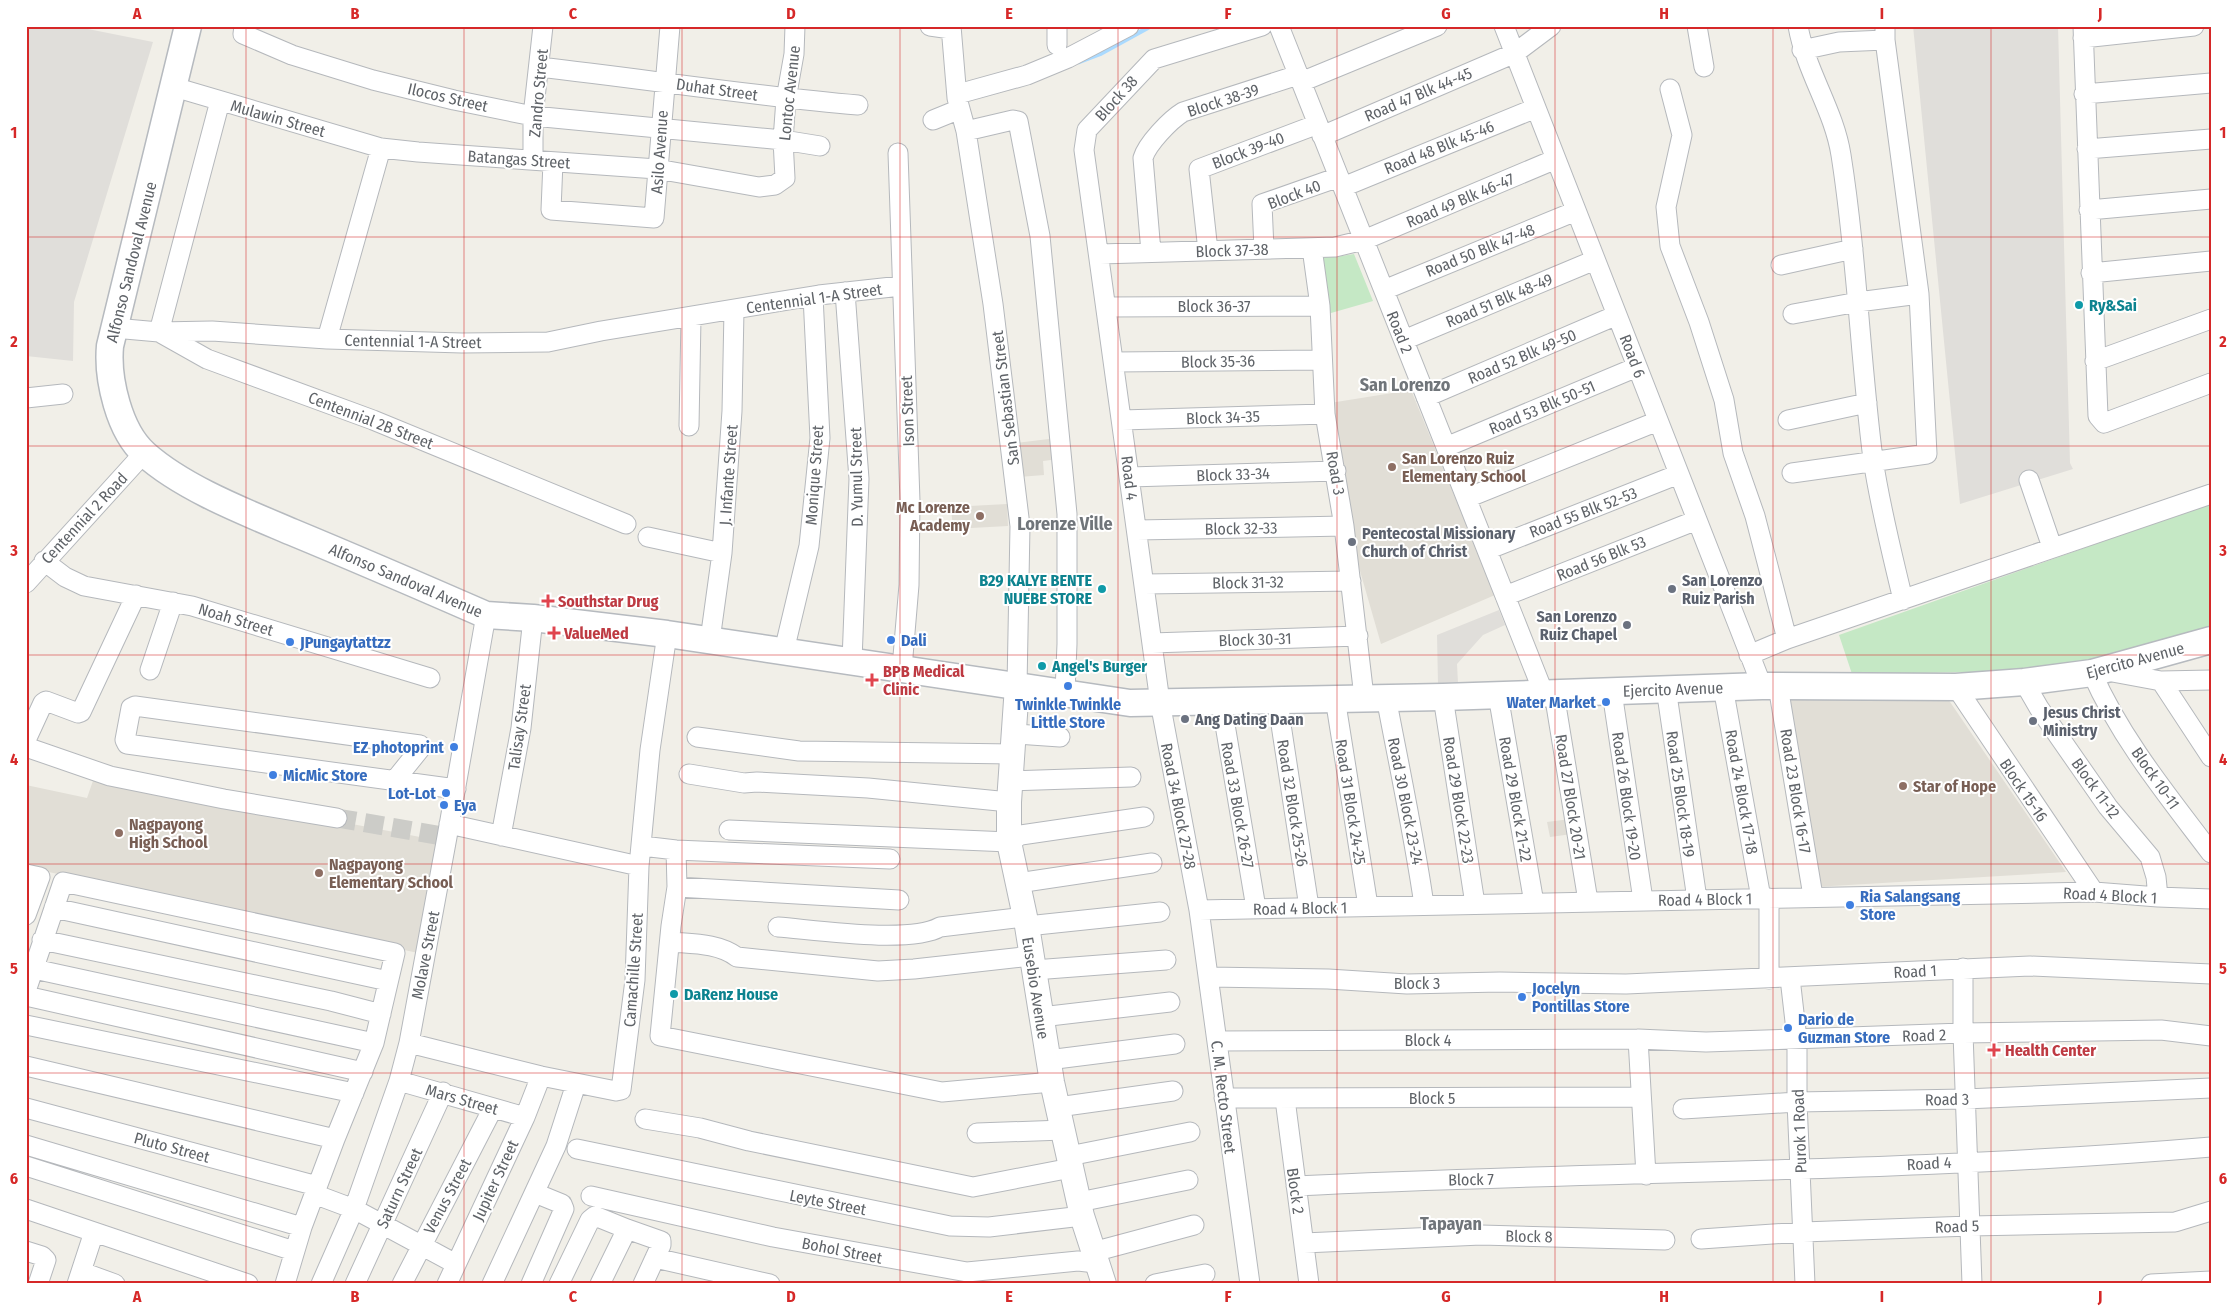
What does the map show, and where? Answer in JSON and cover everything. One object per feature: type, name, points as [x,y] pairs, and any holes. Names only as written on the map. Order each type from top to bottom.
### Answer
[{"type":"main road","name":"Alfonso Sandoval Avenue","points":[[188,26],[114,328],[109,360],[111,382],[124,422],[144,453],[164,468],[218,500],[486,615],[533,618],[667,634],[1130,703]]},
{"type":"main road","name":"Ejercito Avenue","points":[[1130,703],[1443,697],[1612,692],[1666,688],[1770,686],[1956,687],[2024,682],[2099,672],[2211,640]]},
{"type":"street","name":"Zandro Street","points":[[533,160],[533,116],[543,26]]},
{"type":"street","name":"Asilo Avenue","points":[[553,162],[551,210],[653,218],[670,26]]},
{"type":"street","name":"Lontoc Avenue","points":[[657,169],[759,187],[774,185],[785,178],[783,140],[786,99],[794,54],[795,26]]},
{"type":"street","points":[[930,26],[951,28],[960,105]]},
{"type":"street","points":[[1057,26],[1057,45]]},
{"type":"street","points":[[933,120],[960,105],[1068,58],[1129,26]]},
{"type":"street","name":"Block 38","points":[[1100,254],[1084,150],[1087,130],[1154,59],[1262,26]]},
{"type":"street","name":"Road 2","points":[[1279,26],[1505,596],[1549,694]]},
{"type":"street","name":"Block 38-39","points":[[1151,252],[1143,158],[1145,151],[1175,117],[1183,112],[1300,79],[1437,26]]},
{"type":"street","name":"Road 6","points":[[1504,26],[1749,655],[1770,686]]},
{"type":"street","name":"Road 47 Blk 44-45","points":[[1320,130],[1514,53],[1551,26]]},
{"type":"street","points":[[1697,26],[1704,67]]},
{"type":"street","points":[[1798,26],[1802,50],[1838,134],[1853,249],[1873,460],[1903,600]]},
{"type":"street","points":[[2194,26],[2083,32],[2098,416],[2104,423],[2211,383]]},
{"type":"street","name":"Ilocos Street","points":[[243,30],[292,55],[373,80],[454,100],[533,116],[783,140],[820,146]]},
{"type":"street","points":[[1792,473],[1873,460],[1927,454],[1919,294],[1885,33],[1802,50]]},
{"type":"street","name":"Duhat Street","points":[[539,67],[786,99],[858,105]]},
{"type":"street","points":[[2084,94],[2211,83]]},
{"type":"street","name":"Mulawin Street","points":[[174,87],[381,148]]},
{"type":"street","points":[[1670,89],[1682,135],[1666,207],[1670,246],[1699,322],[1724,400],[1733,453],[1755,516],[1787,639]]},
{"type":"street","points":[[160,332],[220,101]]},
{"type":"street","name":"San Sebastian Street","points":[[960,105],[966,131],[993,304],[1020,526],[1017,686]]},
{"type":"street","name":"Road 48 Blk 45-46","points":[[1341,182],[1536,108]]},
{"type":"street","points":[[966,131],[1013,120],[1018,121],[1040,236],[1067,514],[1067,644],[1064,692]]},
{"type":"street","name":"Block 39-40","points":[[1208,251],[1199,169],[1320,130]]},
{"type":"street","points":[[2087,148],[2211,139]]},
{"type":"street","points":[[327,339],[381,148]]},
{"type":"street","name":"Batangas Street","points":[[381,148],[657,169]]},
{"type":"street","name":"Ison Street","points":[[898,153],[901,286],[908,416],[910,500],[909,585],[902,668]]},
{"type":"street","name":"Road 49 Blk 46-47","points":[[1364,240],[1556,159]]},
{"type":"street","name":"Block 40","points":[[1264,249],[1262,204],[1341,182]]},
{"type":"street","points":[[2089,210],[2211,199]]},
{"type":"street","name":"Road 50 Blk 47-48","points":[[1384,290],[1576,211]]},
{"type":"street","name":"Block 37-38","points":[[1100,254],[1335,247],[1364,240]]},
{"type":"street","name":"Road 3","points":[[1312,248],[1320,306],[1325,414],[1336,471],[1358,636],[1375,697]]},
{"type":"street","points":[[1781,265],[1853,249]]},
{"type":"street","name":"Road 4","points":[[1100,254],[1160,702]]},
{"type":"street","name":"Road 51 Blk 48-49","points":[[1404,340],[1595,260]]},
{"type":"street","points":[[2091,273],[2211,261]]},
{"type":"street","name":"Centennial 1-A Street","points":[[160,332],[222,332],[327,339],[462,343],[548,342],[601,331],[691,318],[814,296],[901,286]]},
{"type":"street","name":"D. Yumul Street","points":[[845,292],[859,479],[852,661]]},
{"type":"street","points":[[1793,314],[1858,302],[1919,294]]},
{"type":"street","name":"Monique Street","points":[[784,651],[809,546],[820,438],[814,296]]},
{"type":"street","name":"Block 36-37","points":[[1107,307],[1320,306]]},
{"type":"street","name":"J. Infante Street","points":[[710,640],[722,553],[732,411],[734,310]]},
{"type":"street","name":"Road 52 Blk 49-50","points":[[1426,397],[1617,315]]},
{"type":"street","points":[[689,426],[691,318]]},
{"type":"street","points":[[2095,361],[2211,319]]},
{"type":"street","name":"Centennial 2B Street","points":[[114,328],[160,332],[207,359],[374,420],[626,524]]},
{"type":"street","name":"Block 35-36","points":[[1115,362],[1321,360]]},
{"type":"street","name":"Road 53 Blk 50-51","points":[[1446,447],[1637,367]]},
{"type":"street","points":[[26,398],[62,394]]},
{"type":"street","points":[[1788,420],[1867,403]]},
{"type":"street","name":"Block 34-35","points":[[1122,420],[1325,414]]},
{"type":"street","points":[[1467,498],[1658,421]]},
{"type":"street","name":"Centennial 2 Road","points":[[28,576],[144,453]]},
{"type":"street","name":"Block 33-34","points":[[1130,477],[1336,471]]},
{"type":"street","name":"Road 55 Blk 52-53","points":[[1487,550],[1679,474]]},
{"type":"street","points":[[2029,480],[2052,547]]},
{"type":"street","points":[[1749,655],[1787,639],[2211,494]]},
{"type":"street","name":"Road 56 Blk 53","points":[[1505,596],[1697,520]]},
{"type":"street","name":"Block 32-33","points":[[1137,530],[1344,526]]},
{"type":"street","points":[[648,537],[722,553]]},
{"type":"street","name":"Noah Street","points":[[44,561],[65,577],[84,586],[192,606],[430,678]]},
{"type":"street","name":"Block 31-32","points":[[1144,584],[1351,581]]},
{"type":"street","points":[[26,740],[43,703],[49,701],[78,713],[81,712],[136,595]]},
{"type":"street","points":[[150,670],[173,602]]},
{"type":"street","name":"Molave Street","points":[[322,1284],[354,1209],[400,1081],[446,832],[456,789],[486,615]]},
{"type":"street","name":"Talisay Street","points":[[501,836],[521,728],[533,618]]},
{"type":"street","name":"Camachille Street","points":[[408,1043],[576,1084],[616,1091],[621,1090],[635,980],[639,866],[650,750],[667,634]]},
{"type":"street","name":"Block 30-31","points":[[1152,643],[1358,636]]},
{"type":"street","points":[[2099,672],[2160,681],[2211,680]]},
{"type":"street","name":"Block 10-11","points":[[2099,672],[2103,698],[2150,770],[2211,853]]},
{"type":"street","points":[[2160,681],[2211,757]]},
{"type":"street","name":"Block 11-12","points":[[2024,682],[2039,708],[2108,807],[2150,857],[2156,877],[2158,897]]},
{"type":"street","name":"Eusebio Avenue","points":[[1017,686],[1010,792],[1009,842],[1033,963],[1050,1071],[1080,1209],[1097,1266]]},
{"type":"street","name":"Road 23 Block 16-17","points":[[1770,686],[1813,896]]},
{"type":"street","name":"Road 24 Block 17-18","points":[[1723,687],[1765,898]]},
{"type":"street","name":"Block 15-16","points":[[1956,687],[2094,892]]},
{"type":"street","name":"Road 25 Block 18-19","points":[[1666,688],[1697,899]]},
{"type":"street","name":"Road 26 Block 19-20","points":[[1612,692],[1643,900]]},
{"type":"street","name":"Road 27 Block 20-21","points":[[1549,694],[1588,902]]},
{"type":"street","name":"Road 29 Block 21-22","points":[[1498,695],[1534,903]]},
{"type":"street","name":"Road 30 Block 23-24","points":[[1375,697],[1403,790],[1412,829],[1424,905]]},
{"type":"street","name":"Road 29 Block 22-23","points":[[1443,697],[1475,904]]},
{"type":"street","name":"Road 31 Block 24-25","points":[[1334,698],[1368,906]]},
{"type":"street","name":"Road 32 Block 25-26","points":[[1279,699],[1280,718],[1309,907]]},
{"type":"street","name":"Road 33 Block 26-27","points":[[1221,701],[1256,908]]},
{"type":"street","name":"Road 34 Block 27-28","points":[[1160,702],[1199,910]]},
{"type":"street","points":[[395,780],[420,749],[420,745],[135,706],[131,708],[125,740],[127,744],[456,789]]},
{"type":"street","points":[[697,738],[799,751],[929,752],[1014,744],[1060,737]]},
{"type":"street","points":[[26,747],[110,776],[224,799],[337,818]]},
{"type":"street","points":[[689,774],[744,783],[1010,792],[1131,777]]},
{"type":"street","points":[[729,830],[1009,842],[1021,835],[1144,818]]},
{"type":"street","points":[[446,832],[501,836],[639,866]]},
{"type":"street","points":[[642,846],[676,850],[890,859]]},
{"type":"street","points":[[676,850],[676,887],[660,1036],[942,1092],[1175,1044]]},
{"type":"street","points":[[1018,883],[1152,863]]},
{"type":"street","points":[[26,915],[33,875]]},
{"type":"street","points":[[26,991],[63,882],[395,953],[374,1043],[302,1227],[284,1284]]},
{"type":"street","points":[[676,887],[899,900]]},
{"type":"street","name":"Road 4 Block 1","points":[[1199,910],[1813,896],[2094,892],[2211,899]]},
{"type":"street","points":[[1765,898],[1769,979]]},
{"type":"street","points":[[54,908],[388,981]]},
{"type":"street","name":"C. M. Recto Street","points":[[1199,910],[1250,1284]]},
{"type":"street","points":[[778,927],[899,936],[933,931],[940,927],[1160,912]]},
{"type":"street","points":[[42,940],[321,999],[380,1014]]},
{"type":"street","points":[[670,942],[710,946],[729,951],[737,957],[878,971],[1033,963],[1166,960]]},
{"type":"street","name":"Road 1","points":[[1626,984],[2030,966],[2207,974]]},
{"type":"street","points":[[34,968],[374,1043]]},
{"type":"street","points":[[1963,968],[1963,1033],[1972,1284]]},
{"type":"street","name":"Block 3","points":[[1208,977],[1328,979],[1407,984],[1500,982],[1626,984]]},
{"type":"street","name":"Purok 1 Road","points":[[1790,978],[1797,1039],[1799,1168],[1805,1284]]},
{"type":"street","points":[[26,996],[363,1072]]},
{"type":"street","points":[[1041,1017],[1170,1002]]},
{"type":"street","points":[[26,1025],[354,1093]]},
{"type":"street","name":"Road 2","points":[[1638,1040],[1706,1042],[1963,1033],[2161,1030],[2211,1036]]},
{"type":"street","points":[[1638,1040],[1646,1175]]},
{"type":"street","name":"Block 4","points":[[1217,1041],[1638,1040]]},
{"type":"street","points":[[26,1066],[335,1139]]},
{"type":"street","name":"Jupiter Street","points":[[447,1284],[525,1116],[541,1076]]},
{"type":"street","name":"Mars Street","points":[[400,1081],[525,1116]]},
{"type":"street","points":[[492,1284],[556,1146],[576,1084]]},
{"type":"street","name":"Road 3","points":[[1683,1109],[1797,1102],[1965,1099],[2211,1088]]},
{"type":"street","points":[[977,1133],[1060,1119],[1173,1091]]},
{"type":"street","name":"Saturn Street","points":[[355,1284],[443,1092]]},
{"type":"street","name":"Block 5","points":[[1224,1098],[1641,1097]]},
{"type":"street","name":"Block 2","points":[[1284,1099],[1309,1284]]},
{"type":"street","name":"Pluto Street","points":[[26,1108],[316,1190],[456,1264]]},
{"type":"street","name":"Venus Street","points":[[402,1284],[493,1108]]},
{"type":"street","points":[[645,1119],[973,1187],[1190,1132]]},
{"type":"street","points":[[26,1145],[302,1227]]},
{"type":"street","name":"Road 4","points":[[1646,1175],[1967,1161],[2211,1147]]},
{"type":"street","name":"Leyte Street","points":[[576,1149],[950,1226],[989,1227],[1080,1209],[1188,1180]]},
{"type":"street","points":[[26,1166],[294,1250]]},
{"type":"street","name":"Block 7","points":[[1296,1186],[1430,1179],[1646,1175]]},
{"type":"street","points":[[531,1284],[564,1209],[562,1204],[535,1193]]},
{"type":"street","name":"Bohol Street","points":[[591,1196],[773,1237],[967,1272],[1078,1261],[1097,1266],[1194,1225]]},
{"type":"street","points":[[26,1209],[248,1284]]},
{"type":"street","name":"Road 5","points":[[1701,1239],[1802,1232],[2175,1222],[2211,1211]]},
{"type":"street","points":[[559,1284],[592,1216],[595,1216],[661,1241],[661,1245],[643,1284]]},
{"type":"street","points":[[600,1284],[627,1229]]},
{"type":"street","points":[[94,1232],[79,1278],[115,1284]]},
{"type":"street","name":"Block 8","points":[[1304,1243],[1481,1235],[1665,1240]]},
{"type":"street","points":[[26,1251],[42,1256],[46,1260],[38,1284]]},
{"type":"street","points":[[655,1258],[770,1284]]},
{"type":"street","points":[[1155,1284],[1206,1274]]},
{"type":"street","points":[[2151,1284],[2211,1282]]},
{"type":"shaded area","points":[[26,26],[73,26],[153,42],[74,302],[73,361],[26,356]]},
{"type":"shaded area","points":[[1913,26],[2058,26],[2070,463],[2073,469],[1960,504]]},
{"type":"shaded area","name":"San Lorenzo Ruiz Elementary School","points":[[1411,390],[1495,595],[1381,644],[1358,564],[1330,403]]},
{"type":"shaded area","points":[[1057,438],[1059,459],[1043,461],[1044,475],[1019,477],[1016,443]]},
{"type":"shaded area","name":"Mc Lorenze Academy","points":[[1007,504],[1008,526],[953,529],[951,507]]},
{"type":"shaded area","points":[[1499,610],[1505,625],[1483,635],[1457,664],[1458,683],[1438,684],[1437,635]]},
{"type":"shaded area","name":"Star of Hope","points":[[1948,699],[2066,872],[1815,887],[1785,700]]},
{"type":"shaded area","points":[[95,775],[441,841],[418,953],[26,867],[26,785],[87,798]]},
{"type":"shaded area","points":[[1570,819],[1572,834],[1550,837],[1547,822]]},
{"type":"green space","points":[[1354,254],[1373,301],[1324,315],[1316,257],[1336,257]]},
{"type":"green space","points":[[2211,503],[2211,627],[2086,663],[2033,671],[1852,674],[1839,635]]},
{"type":"waterway","points":[[1079,62],[1100,54],[1151,26]]},
{"type":"tunnel","points":[[337,818],[442,836]]},
{"type":"place","name":"Ry&Sai","points":[[2079,305]]},
{"type":"place","name":"San Lorenzo Ruiz Elementary School","points":[[1392,467]]},
{"type":"place","name":"Mc Lorenze Academy","points":[[980,516]]},
{"type":"place","name":"Pentecostal Missionary Church of Christ","points":[[1352,542]]},
{"type":"place","name":"B29 KALYE BENTE NUEBE STORE","points":[[1102,589]]},
{"type":"place","name":"San Lorenzo Ruiz Parish","points":[[1672,589]]},
{"type":"place","name":"Southstar Drug","points":[[548,601]]},
{"type":"place","name":"San Lorenzo Ruiz Chapel","points":[[1627,625]]},
{"type":"place","name":"ValueMed","points":[[554,633]]},
{"type":"place","name":"Dali","points":[[891,640]]},
{"type":"place","name":"JPungaytattzz","points":[[290,642]]},
{"type":"place","name":"Angel's Burger","points":[[1042,666]]},
{"type":"place","name":"BPB Medical Clinic","points":[[872,680]]},
{"type":"place","name":"Twinkle Twinkle Little Store","points":[[1068,686]]},
{"type":"place","name":"Water Market","points":[[1606,702]]},
{"type":"place","name":"Ang Dating Daan","points":[[1185,719]]},
{"type":"place","name":"Jesus Christ Ministry","points":[[2033,721]]},
{"type":"place","name":"EZ photoprint","points":[[454,747]]},
{"type":"place","name":"MicMic Store","points":[[273,775]]},
{"type":"place","name":"Star of Hope","points":[[1903,786]]},
{"type":"place","name":"Lot-Lot","points":[[446,793]]},
{"type":"place","name":"Eya","points":[[444,805]]},
{"type":"place","name":"Nagpayong High School","points":[[119,833]]},
{"type":"place","name":"Nagpayong Elementary School","points":[[319,873]]},
{"type":"place","name":"Ria Salangsang Store","points":[[1850,905]]},
{"type":"place","name":"DaRenz House","points":[[674,994]]},
{"type":"place","name":"Jocelyn Pontillas Store","points":[[1522,997]]},
{"type":"place","name":"Dario de Guzman Store","points":[[1788,1028]]},
{"type":"place","name":"Health Center","points":[[1994,1050]]},
{"type":"district","name":"San Lorenzo","points":[[1405,385]]},
{"type":"district","name":"Lorenze Ville","points":[[1065,524]]},
{"type":"district","name":"Tapayan","points":[[1451,1224]]}]
